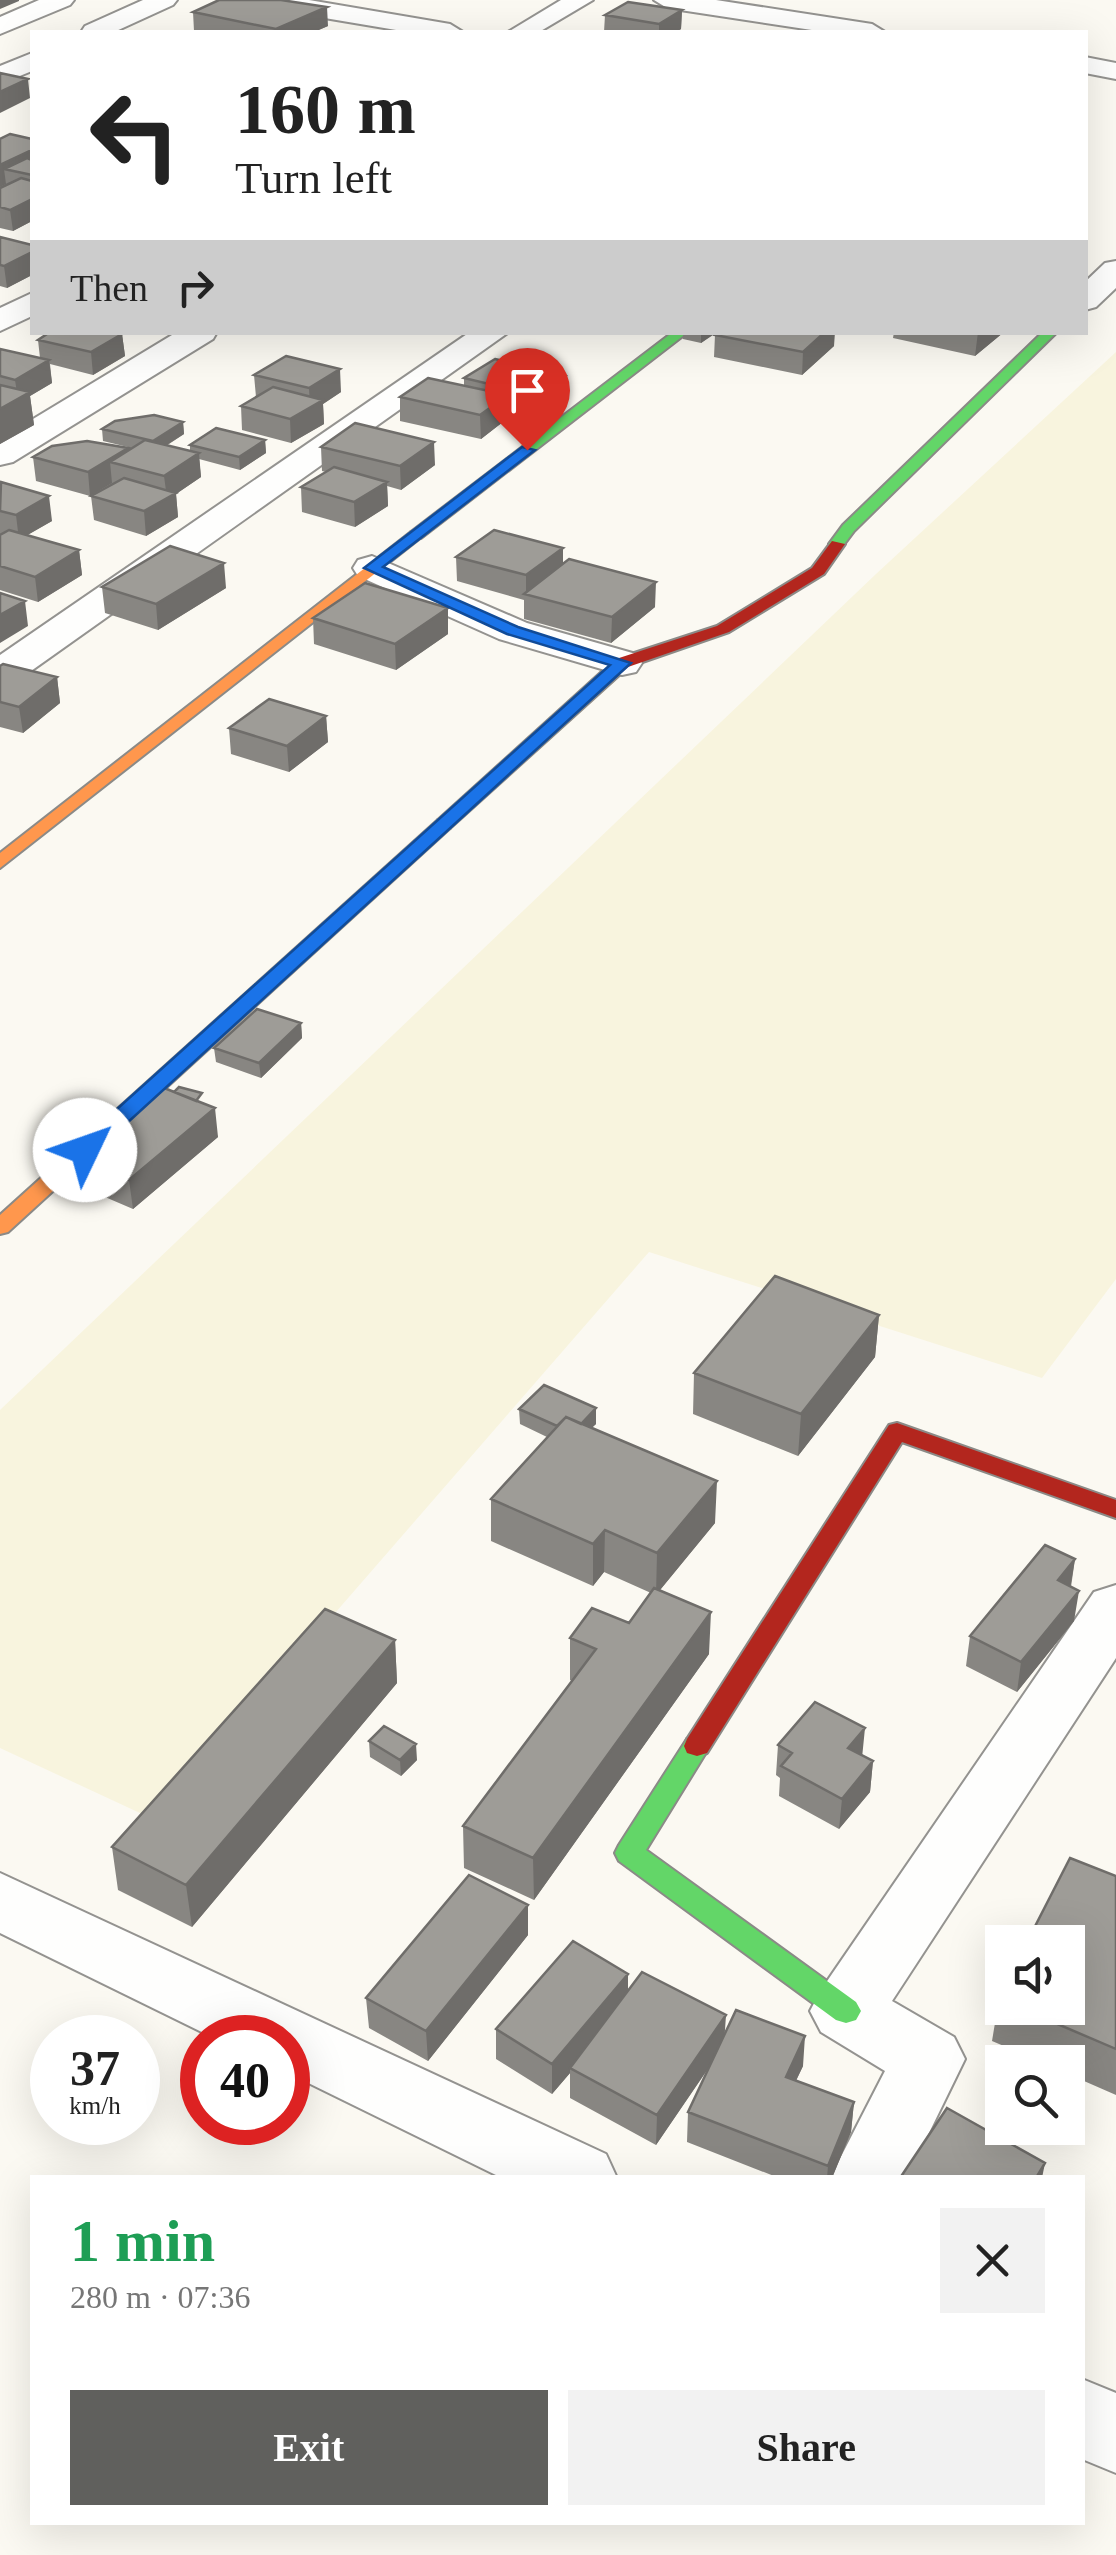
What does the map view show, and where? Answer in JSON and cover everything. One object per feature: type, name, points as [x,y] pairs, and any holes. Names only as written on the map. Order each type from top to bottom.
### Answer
[{"type":"street","points":[[0,26],[60,0]]},
{"type":"street","points":[[98,30],[164,0]]},
{"type":"street","points":[[264,0],[438,30]]},
{"type":"street","points":[[525,30],[580,0]]},
{"type":"street","points":[[667,0],[859,30]]},
{"type":"street","points":[[701,30],[734,10]]},
{"type":"street","points":[[0,76],[30,62]]},
{"type":"street","points":[[1088,65],[1116,70]]},
{"type":"street","points":[[1088,297],[1116,270]]},
{"type":"street","points":[[0,320],[30,303]]},
{"type":"street","points":[[0,454],[196,335]]},
{"type":"street","points":[[0,674],[488,335]]},
{"type":"street","points":[[0,862],[372,568],[678,335]]},
{"type":"street","points":[[0,1227],[622,663],[723,630],[818,571],[848,528],[1048,335]]},
{"type":"street","points":[[372,568],[512,631],[622,663]]},
{"type":"street","points":[[870,2175],[928,2059],[846,2011],[628,1853],[897,1431],[1116,1510]]},
{"type":"street","points":[[846,2011],[1116,1608]]},
{"type":"street","points":[[0,1902],[238,2015]]},
{"type":"street","points":[[310,2049],[573,2175]]},
{"type":"street","points":[[1085,2419],[1116,2434]]},
{"type":"shaded area","points":[[1116,352],[1116,1279],[1042,1378],[649,1252],[155,1820],[0,1748],[0,1410],[876,574]]},
{"type":"building","points":[[219,0],[281,0],[327,7],[276,29],[193,12]]},
{"type":"building","points":[[628,2],[682,10],[659,24],[605,15]]},
{"type":"building","points":[[0,73],[28,79],[0,92]]},
{"type":"building","points":[[10,134],[30,139],[30,151],[0,165],[0,139]]},
{"type":"building","points":[[27,158],[30,159],[30,175],[4,169]]},
{"type":"building","points":[[21,178],[30,180],[30,200],[10,210],[0,207],[0,188]]},
{"type":"building","points":[[0,237],[30,244],[30,253],[0,265]]},
{"type":"building","points":[[46,335],[120,335],[91,352],[38,340]]},
{"type":"building","points":[[715,335],[822,335],[803,352]]},
{"type":"building","points":[[0,349],[49,360],[15,380],[0,376]]},
{"type":"building","points":[[286,356],[340,369],[309,388],[254,375]]},
{"type":"building","points":[[495,359],[565,376],[535,395],[464,378]]},
{"type":"building","points":[[428,378],[508,395],[480,415],[400,397]]},
{"type":"building","points":[[0,385],[30,392],[0,409]]},
{"type":"building","points":[[273,387],[323,400],[290,419],[241,406]]},
{"type":"building","points":[[154,415],[183,422],[153,441],[102,429],[115,421]]},
{"type":"building","points":[[355,423],[434,442],[400,466],[321,447]]},
{"type":"building","points":[[216,428],[265,440],[239,457],[190,445]]},
{"type":"building","points":[[145,440],[199,453],[164,476],[110,462]]},
{"type":"building","points":[[87,441],[128,448],[88,472],[33,457],[52,446]]},
{"type":"building","points":[[334,467],[387,482],[354,502],[301,487]]},
{"type":"building","points":[[124,478],[176,493],[144,511],[91,496]]},
{"type":"building","points":[[1,482],[49,496],[16,515],[0,511]]},
{"type":"building","points":[[9,530],[79,550],[35,577],[0,566],[0,535]]},
{"type":"building","points":[[494,530],[563,548],[526,575],[456,557]]},
{"type":"building","points":[[170,546],[224,563],[156,604],[102,587]]},
{"type":"building","points":[[569,559],[656,582],[612,617],[524,594]]},
{"type":"building","points":[[365,583],[448,608],[395,644],[313,618]]},
{"type":"building","points":[[0,593],[25,601],[0,615]]},
{"type":"building","points":[[3,664],[57,677],[19,707],[0,702]]},
{"type":"building","points":[[269,699],[326,716],[287,746],[229,728]]},
{"type":"building","points":[[257,1009],[301,1023],[259,1063],[214,1048]]},
{"type":"building","points":[[159,1086],[215,1108],[129,1180],[73,1157]]},
{"type":"building","points":[[179,1087],[202,1093],[196,1101],[174,1092]]},
{"type":"building","points":[[775,1276],[879,1315],[801,1414],[694,1373]]},
{"type":"building","points":[[544,1385],[596,1408],[581,1424],[566,1417],[557,1426],[519,1409]]},
{"type":"building","points":[[566,1417],[717,1481],[657,1553],[605,1530],[593,1544],[491,1499]]},
{"type":"building","points":[[1045,1545],[1075,1559],[1058,1580],[1079,1591],[1021,1662],[970,1636]]},
{"type":"building","points":[[654,1588],[711,1612],[533,1858],[463,1826],[596,1649],[570,1638],[592,1608],[629,1623]]},
{"type":"building","points":[[325,1609],[395,1640],[186,1885],[112,1847]]},
{"type":"building","points":[[815,1702],[865,1728],[848,1748],[873,1761],[842,1799],[781,1766],[792,1753],[778,1745]]},
{"type":"building","points":[[384,1726],[416,1744],[400,1760],[369,1741]]},
{"type":"building","points":[[1070,1858],[1116,1876],[1116,2049],[1060,2025],[1085,2025],[1085,1925],[1036,1925]]},
{"type":"building","points":[[469,1875],[528,1905],[426,2031],[366,1998]]},
{"type":"building","points":[[573,1941],[628,1974],[552,2064],[496,2029]]},
{"type":"building","points":[[642,1972],[726,2015],[657,2115],[570,2068]]},
{"type":"building","points":[[736,2010],[805,2036],[786,2077],[854,2102],[828,2166],[688,2112]]},
{"type":"building","points":[[947,2108],[985,2129],[985,2145],[1013,2145],[1045,2163],[1038,2175],[902,2175]]},
{"type":"traffic: fast","points":[[416,535],[678,335]]},
{"type":"traffic: fast","points":[[837,544],[848,528],[1048,335]]},
{"type":"traffic: fast","points":[[697,1746],[629,1853],[846,2011]]},
{"type":"traffic: slow","points":[[0,862],[416,535]]},
{"type":"traffic: slow","points":[[0,1227],[444,824]]},
{"type":"traffic: jam","points":[[444,824],[622,663],[723,629],[818,571],[837,544]]},
{"type":"traffic: jam","points":[[697,1746],[897,1431],[1116,1509]]},
{"type":"route","points":[[85,1150],[622,663],[512,631],[372,568],[527,450]]}]
